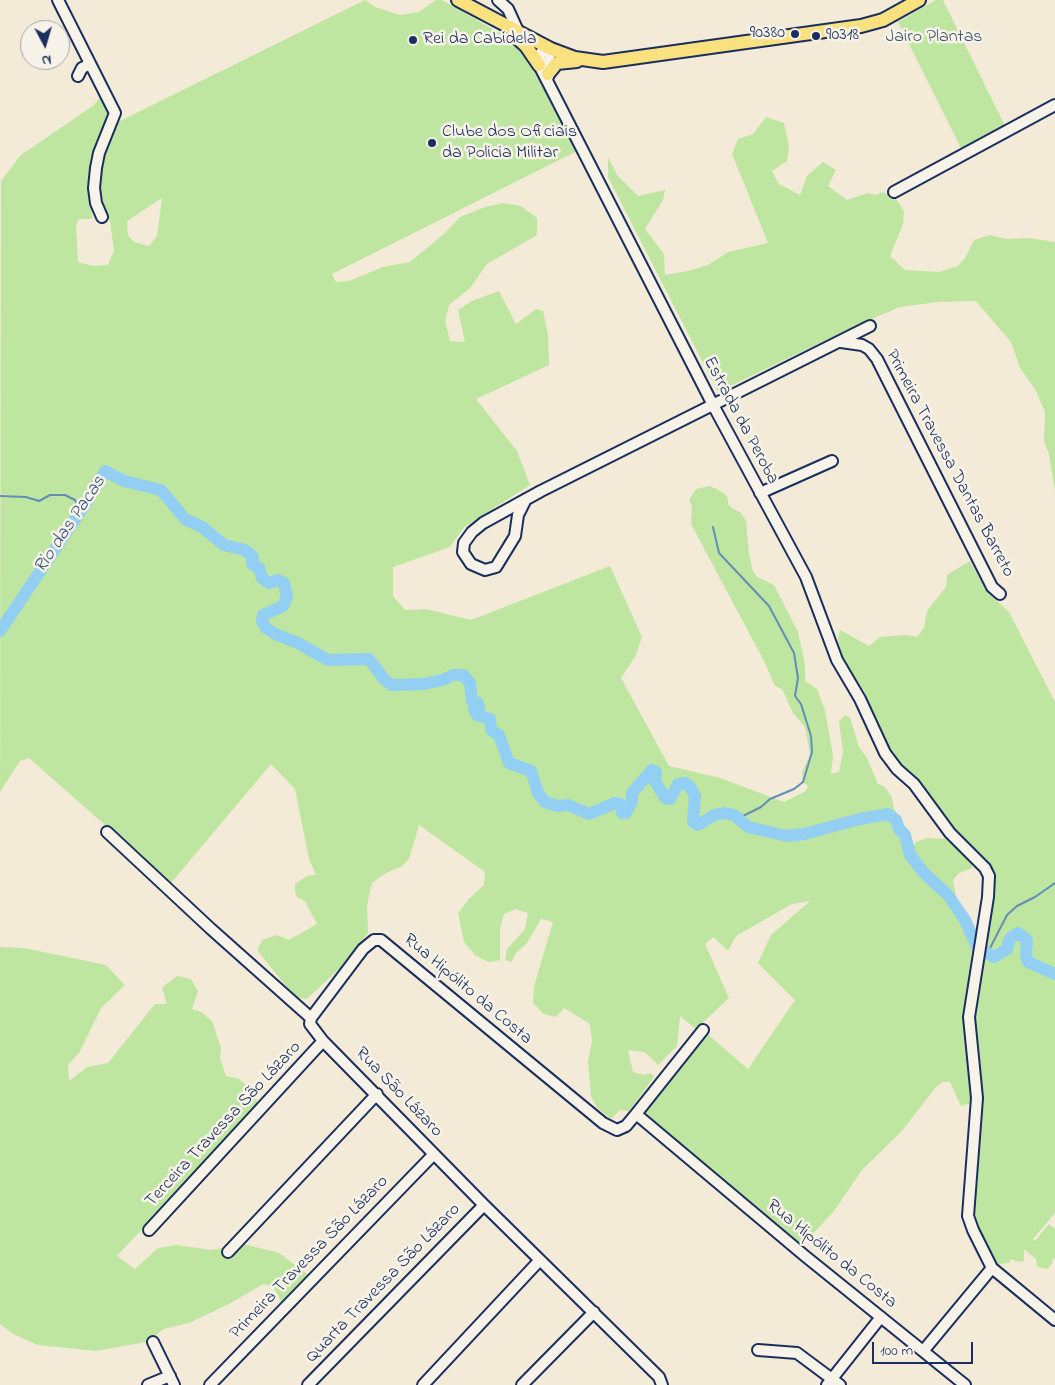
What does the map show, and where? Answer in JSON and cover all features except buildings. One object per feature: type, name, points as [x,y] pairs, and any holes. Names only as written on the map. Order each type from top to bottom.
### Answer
[{"type":"main road","points":[[458,0],[548,48],[575,58],[603,62]]},
{"type":"main road","points":[[548,74],[554,65],[562,61],[603,62],[861,26],[882,20],[919,0]]},
{"type":"main road","points":[[483,14],[520,40],[539,65]]},
{"type":"street","points":[[58,0],[114,109],[114,118],[99,153],[96,168],[94,188],[96,203],[102,217]]},
{"type":"street","points":[[498,0],[508,9],[518,31]]},
{"type":"street","points":[[539,65],[539,55],[548,48]]},
{"type":"street","points":[[548,48],[550,88]]},
{"type":"street","points":[[78,76],[82,68],[90,64]]},
{"type":"street","name":"Estrada da Peroba","points":[[539,65],[713,405],[806,577],[838,660],[860,699],[885,753],[897,769],[914,784],[950,833],[985,868],[989,882],[988,897],[969,1017],[977,1098],[968,1216],[992,1268]]},
{"type":"street","points":[[894,192],[1055,105]]},
{"type":"street","points":[[526,499],[518,515],[515,536],[496,567],[485,570],[471,564],[463,552],[464,543],[472,532],[526,499],[870,326]]},
{"type":"street","name":"Primeira Travessa Dantas Barreto","points":[[841,342],[862,345],[870,349],[877,359],[992,587],[1000,594]]},
{"type":"street","points":[[760,493],[832,461]]},
{"type":"street","name":"Rua São Lázaro","points":[[109,833],[211,929],[310,1018],[310,1024],[323,1041],[484,1205],[659,1377],[662,1385]]},
{"type":"street","name":"Rua Hipólito da Costa","points":[[310,1018],[363,949],[374,940],[380,940],[603,1123],[618,1130],[626,1126],[636,1114],[805,1256],[924,1350],[964,1385]]},
{"type":"street","points":[[636,1114],[703,1030]]},
{"type":"street","name":"Terceira Travessa São Lázaro","points":[[149,1230],[323,1041]]},
{"type":"street","points":[[228,1252],[377,1094]]},
{"type":"street","name":"Primeira Travessa São Lázaro","points":[[210,1385],[434,1154]]},
{"type":"street","name":"Quarta Travessa São Lázaro","points":[[308,1385],[484,1205]]},
{"type":"street","points":[[423,1385],[540,1260]]},
{"type":"street","points":[[924,1350],[992,1268],[1055,1320]]},
{"type":"street","points":[[522,1385],[594,1312]]},
{"type":"street","points":[[758,1350],[797,1353],[833,1383],[881,1317]]},
{"type":"street","points":[[148,1385],[172,1380],[153,1342]]},
{"type":"green space","points":[[365,0],[375,7],[400,15],[419,12],[436,0],[442,0],[517,43],[531,60],[579,150],[332,274],[336,282],[349,281],[383,267],[410,262],[444,234],[460,217],[485,207],[503,203],[521,206],[537,218],[537,235],[487,264],[470,288],[449,305],[445,321],[450,341],[465,342],[458,310],[472,301],[499,291],[516,324],[536,309],[543,311],[548,335],[549,365],[476,399],[517,451],[530,485],[464,527],[450,547],[393,567],[393,596],[405,610],[426,609],[471,620],[610,566],[642,637],[635,657],[621,678],[669,766],[720,778],[784,802],[806,791],[808,786],[803,782],[802,772],[810,755],[805,727],[793,713],[782,689],[775,686],[764,661],[691,524],[692,507],[689,500],[696,489],[709,486],[717,489],[727,496],[729,506],[741,513],[746,521],[749,554],[753,571],[757,577],[774,585],[798,632],[805,665],[805,681],[817,689],[825,710],[833,756],[831,774],[839,772],[843,752],[839,721],[845,715],[850,718],[859,747],[867,758],[878,784],[885,787],[892,798],[894,808],[911,844],[914,845],[916,842],[926,838],[946,839],[972,861],[972,868],[959,873],[953,880],[957,901],[977,931],[979,940],[975,949],[984,958],[995,874],[955,831],[927,792],[900,764],[884,738],[864,691],[844,661],[838,640],[840,630],[869,646],[880,637],[905,635],[917,637],[924,628],[927,611],[946,587],[947,575],[970,561],[987,592],[1009,612],[1055,702],[1055,1213],[1033,1239],[1035,1241],[1049,1224],[1055,1229],[1055,1260],[1052,1258],[1053,1262],[1048,1269],[1037,1267],[1036,1259],[1024,1249],[1024,1261],[1019,1262],[1011,1259],[1009,1263],[998,1264],[992,1260],[974,1223],[983,1100],[961,1106],[950,1082],[943,1082],[936,1087],[901,1132],[862,1170],[834,1211],[800,1248],[640,1113],[705,1032],[748,1069],[795,1000],[758,963],[771,935],[810,901],[792,904],[736,936],[728,951],[714,937],[705,944],[729,998],[696,1029],[680,1016],[677,1046],[658,1065],[645,1052],[628,1050],[633,1072],[644,1075],[651,1073],[654,1077],[629,1111],[620,1110],[611,1119],[597,1108],[591,1096],[588,1061],[592,1041],[590,1024],[564,1008],[556,1017],[544,1014],[533,1003],[534,986],[553,922],[541,919],[527,943],[515,954],[512,962],[505,960],[507,949],[525,929],[528,913],[516,909],[504,914],[500,928],[500,960],[489,962],[476,956],[464,942],[458,913],[484,885],[485,872],[419,825],[409,859],[402,866],[386,873],[372,883],[367,906],[368,933],[344,964],[307,999],[295,997],[257,950],[262,940],[277,935],[289,940],[317,924],[305,901],[297,897],[295,891],[295,884],[307,876],[316,875],[309,859],[295,789],[271,764],[171,883],[29,758],[20,761],[0,792],[1,181],[21,155],[94,105],[102,94],[119,112],[118,122]],"holes":[[[162,198],[157,236],[149,246],[134,242],[128,235],[127,221]],[[102,202],[110,221],[114,251],[108,265],[93,266],[78,262],[76,226],[79,219],[92,219],[92,204]]]},
{"type":"green space","name":"Jairo Plantas","points":[[936,0],[943,0],[1006,128],[962,150],[898,22]]},
{"type":"green space","points":[[766,117],[784,123],[789,146],[787,161],[772,171],[779,184],[800,195],[807,176],[823,162],[836,170],[828,186],[847,200],[868,193],[876,195],[883,192],[896,199],[904,211],[903,224],[890,256],[905,270],[939,272],[958,266],[965,258],[974,240],[990,235],[1006,239],[1030,238],[1055,242],[1055,491],[1049,454],[1044,441],[1045,412],[1035,389],[1020,368],[1011,342],[976,301],[938,302],[900,307],[857,325],[718,392],[608,177],[608,157],[617,175],[638,196],[665,190],[663,200],[645,229],[664,254],[665,275],[688,271],[708,265],[728,252],[768,243],[732,154],[738,139],[753,134]]},
{"type":"green space","points":[[0,947],[24,948],[106,965],[125,985],[101,1008],[79,1053],[68,1065],[69,1081],[87,1067],[108,1063],[155,1004],[167,1004],[162,988],[165,985],[177,976],[191,979],[198,991],[192,1009],[201,1012],[212,1021],[221,1048],[220,1058],[226,1076],[239,1079],[254,1092],[258,1104],[117,1256],[135,1269],[158,1248],[176,1245],[211,1250],[244,1244],[279,1253],[309,1275],[282,1303],[273,1286],[263,1284],[229,1304],[189,1323],[164,1329],[146,1342],[96,1351],[38,1345],[13,1334],[0,1324]]},
{"type":"waterway","name":"Rio das Pacas","points":[[0,631],[86,503],[105,471],[124,481],[161,490],[185,519],[202,527],[224,545],[245,550],[253,557],[252,564],[259,568],[262,578],[269,583],[278,580],[284,583],[287,597],[283,606],[263,615],[262,622],[266,628],[275,634],[298,643],[328,660],[369,659],[383,678],[391,685],[424,684],[443,680],[453,675],[463,675],[470,683],[472,701],[478,703],[479,708],[474,710],[477,715],[490,719],[491,730],[499,735],[509,763],[531,771],[538,793],[545,802],[557,806],[568,805],[589,814],[615,803],[620,804],[622,813],[626,813],[632,802],[632,793],[652,770],[656,772],[655,781],[665,798],[670,799],[678,784],[685,783],[690,787],[695,796],[693,822],[698,825],[714,815],[725,813],[734,815],[748,827],[787,836],[804,834],[860,819],[888,814],[896,820],[899,829],[905,835],[910,855],[924,873],[948,895],[965,920],[977,947],[994,957],[1007,949],[1010,938],[1018,933],[1027,940],[1026,956],[1028,962],[1055,974]]},
{"type":"waterway","points":[[0,496],[26,497],[39,501],[50,495],[65,495],[75,500],[81,511]]},
{"type":"waterway","points":[[713,527],[719,553],[769,606],[794,653],[798,678],[795,696],[801,704],[811,736],[812,752],[803,782],[794,789],[770,799],[761,807],[737,819]]},
{"type":"waterway","points":[[987,954],[1007,915],[1017,906],[1035,897],[1055,883]]},
{"type":"place","name":"90380","points":[[795,34]]},
{"type":"place","name":"90318","points":[[816,36]]},
{"type":"place","name":"Rei da Cabidela","points":[[413,40]]},
{"type":"place","name":"Clube dos Oficiais da Policia Militar","points":[[432,143]]}]
